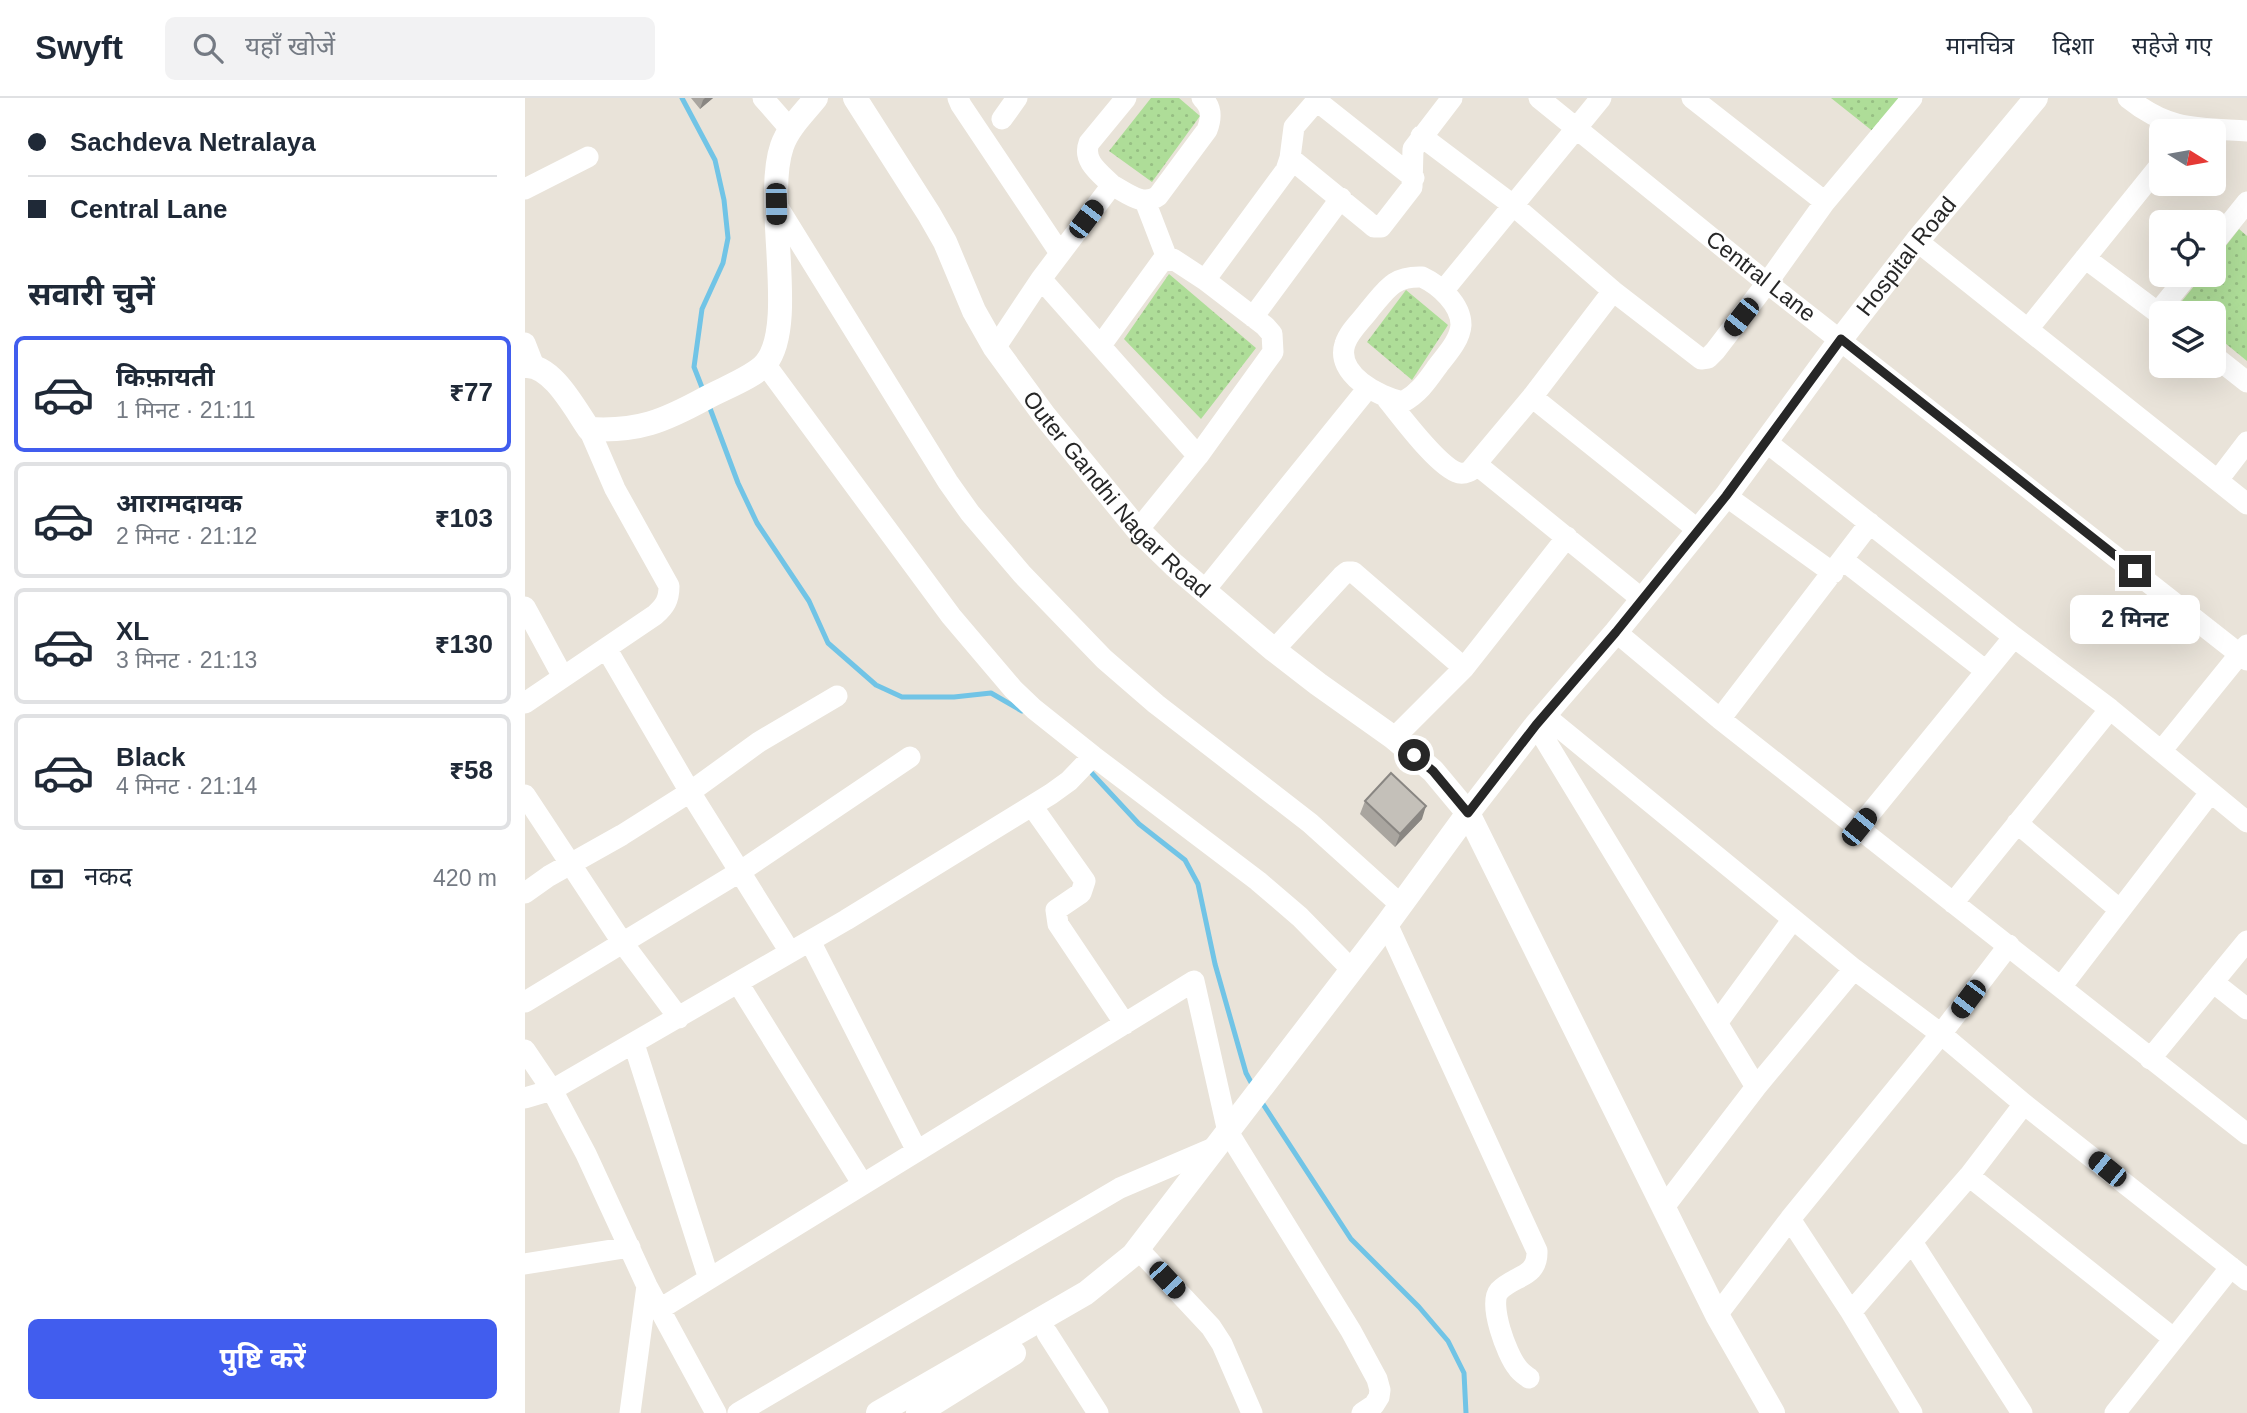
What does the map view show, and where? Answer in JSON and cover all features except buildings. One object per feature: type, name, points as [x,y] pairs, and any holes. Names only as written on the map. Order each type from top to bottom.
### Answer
[{"type":"street","points":[[763,98],[791,130]]},
{"type":"street","points":[[589,429],[617,431],[641,427],[676,414],[765,364],[775,347],[779,325],[776,204],[778,162],[782,145],[815,98]]},
{"type":"street","name":"Outer Gandhi Nagar Road","points":[[855,98],[945,242],[974,311],[995,348],[1044,415],[1137,530],[1274,650],[1394,738],[1433,771],[1468,813],[1717,1315],[1773,1413]]},
{"type":"street","points":[[958,98],[1060,253]]},
{"type":"street","points":[[1002,119],[1017,98]]},
{"type":"street","points":[[1126,98],[1089,143],[1087,156],[1112,185],[1145,201],[1158,197],[1207,130],[1211,111],[1202,98]]},
{"type":"street","points":[[1290,158],[1374,227],[1381,228],[1408,194],[1414,178],[1413,149],[1452,98]]},
{"type":"street","name":"Central Lane","points":[[1539,98],[1767,283],[2245,653]]},
{"type":"street","points":[[1443,291],[1601,98]]},
{"type":"street","points":[[1421,136],[1514,206],[1613,290],[1701,359],[1708,358],[1715,351],[1825,202],[1912,98]]},
{"type":"street","name":"Hospital Road","points":[[1135,1252],[1540,720],[1643,600],[1726,496],[1917,241],[2036,98]]},
{"type":"street","points":[[2128,98],[2159,119]]},
{"type":"street","points":[[1205,279],[1278,183],[1290,158],[1294,127],[1318,99],[1414,178]]},
{"type":"street","points":[[1704,102],[1825,202]]},
{"type":"street","points":[[2226,130],[2247,131]]},
{"type":"street","points":[[525,189],[588,157]]},
{"type":"street","points":[[2028,329],[2149,179]]},
{"type":"street","points":[[995,348],[1041,279],[1112,185]]},
{"type":"street","points":[[1254,317],[1341,198]]},
{"type":"street","points":[[1137,530],[1198,456],[1273,352],[1272,334],[1254,317],[1205,279],[1167,258],[1145,201]]},
{"type":"street","points":[[2226,228],[2247,202]]},
{"type":"street","points":[[776,204],[948,482],[970,513],[1022,574],[1104,659],[1156,704],[1311,823],[1394,915],[1537,1251],[1531,1272],[1501,1290],[1497,1294],[1494,1307],[1513,1361],[1529,1378]]},
{"type":"street","points":[[1917,241],[2247,504]]},
{"type":"street","points":[[1101,345],[1162,261],[1167,258]]},
{"type":"street","points":[[2085,258],[2149,306]]},
{"type":"street","points":[[1422,277],[1443,291],[1459,315],[1461,327],[1455,342],[1420,391],[1403,402],[1387,399],[1368,388],[1347,367],[1343,356],[1349,334],[1391,284],[1402,278],[1422,277]]},
{"type":"street","points":[[1041,279],[1198,456]]},
{"type":"street","points":[[2168,301],[2179,287]]},
{"type":"street","points":[[1387,399],[1419,438],[1451,469],[1465,473],[1476,464],[1532,397],[1613,290]]},
{"type":"street","points":[[525,703],[665,606],[669,597],[669,586],[615,489],[589,429],[548,372],[528,358]]},
{"type":"street","points":[[765,364],[973,643],[1034,709],[1090,759],[1258,881],[1300,917],[1351,969]]},
{"type":"street","points":[[2226,366],[2247,383]]},
{"type":"street","points":[[1204,591],[1368,388]]},
{"type":"street","points":[[1532,397],[1698,530]]},
{"type":"street","points":[[1765,441],[2162,750],[2247,822]]},
{"type":"street","points":[[2218,480],[2247,442]]},
{"type":"street","points":[[1476,464],[1643,600]]},
{"type":"street","points":[[1726,496],[1838,566],[1986,670]]},
{"type":"street","points":[[1720,719],[1870,523]]},
{"type":"street","points":[[1394,738],[1464,668],[1502,624],[1567,537]]},
{"type":"street","points":[[1274,650],[1342,576],[1353,572],[1464,668]]},
{"type":"street","points":[[525,607],[563,677]]},
{"type":"street","points":[[1616,632],[1720,719],[2247,1134]]},
{"type":"street","points":[[1859,827],[2014,637]]},
{"type":"street","points":[[605,648],[690,792],[790,952]]},
{"type":"street","points":[[2162,750],[2245,653]]},
{"type":"street","points":[[525,893],[690,792],[759,742],[837,696]]},
{"type":"street","points":[[1953,903],[2110,709]]},
{"type":"street","points":[[1540,720],[1854,969],[1941,1034],[2024,1104],[2239,1274],[2173,1338],[2115,1413]]},
{"type":"street","points":[[1540,720],[1756,1087]]},
{"type":"street","points":[[525,1002],[741,871],[911,757]]},
{"type":"street","points":[[525,1098],[552,1090],[810,941],[1032,806],[1069,781],[1090,759]]},
{"type":"street","points":[[2061,987],[2210,793]]},
{"type":"street","points":[[525,795],[622,942],[679,1018]]},
{"type":"street","points":[[1032,806],[1085,881],[1081,893],[1056,910],[1058,924],[1125,1024]]},
{"type":"street","points":[[2017,823],[2120,910]]},
{"type":"street","points":[[1717,1023],[1793,919]]},
{"type":"street","points":[[810,941],[917,1151]]},
{"type":"street","points":[[2150,1059],[2247,942]]},
{"type":"street","points":[[1717,1315],[1790,1219],[1941,1034],[2009,945]]},
{"type":"street","points":[[1664,1207],[1756,1087],[1854,969]]},
{"type":"street","points":[[660,1309],[1194,981],[1227,1132],[1351,1331],[1377,1379],[1379,1397],[1374,1405],[1362,1413]]},
{"type":"street","points":[[2213,982],[2247,1009]]},
{"type":"street","points":[[738,983],[863,1183]]},
{"type":"street","points":[[634,1044],[709,1279]]},
{"type":"street","points":[[525,1050],[552,1090],[609,1200],[647,1286],[716,1413]]},
{"type":"street","points":[[1851,1312],[1969,1176],[2024,1104]]},
{"type":"street","points":[[738,1413],[1120,1188],[1227,1132]]},
{"type":"street","points":[[1969,1176],[2173,1338]]},
{"type":"street","points":[[1790,1219],[1851,1312],[1912,1413]]},
{"type":"street","points":[[1912,1242],[2022,1413]]},
{"type":"street","points":[[525,1264],[629,1247]]},
{"type":"street","points":[[932,1409],[1117,1288],[1135,1252]]},
{"type":"street","points":[[878,1413],[1086,1293],[1135,1252]]},
{"type":"street","points":[[1135,1252],[1211,1327],[1252,1413]]},
{"type":"street","points":[[630,1413],[647,1286]]},
{"type":"street","points":[[1047,1333],[1098,1413]]},
{"type":"green space","points":[[1151,98],[1179,98],[1200,116],[1152,182],[1109,151]]},
{"type":"green space","points":[[1831,98],[1902,98],[1875,133]]},
{"type":"green space","points":[[2239,229],[2247,236],[2247,361],[2226,344],[2226,301],[2182,301],[2193,287],[2226,287],[2226,246]]},
{"type":"green space","points":[[1169,274],[1256,348],[1201,419],[1124,339]]},
{"type":"green space","points":[[1406,290],[1448,325],[1412,380],[1367,342]]},
{"type":"waterway","points":[[682,98],[715,160],[724,200],[728,238],[723,263],[702,309],[694,367],[703,390]]},
{"type":"waterway","points":[[708,403],[738,483],[757,523],[809,601],[828,643],[876,685],[902,697],[954,697],[991,693],[1022,711]]},
{"type":"waterway","points":[[1087,768],[1139,824],[1185,860],[1198,884],[1215,964],[1246,1073],[1253,1086]]},
{"type":"waterway","points":[[1261,1101],[1351,1239],[1419,1307],[1448,1341],[1464,1373],[1466,1413]]},
{"type":"route","points":[[1414,755],[1433,771],[1468,813],[1536,725],[1616,632],[1726,496],[1841,339],[2135,571]]}]
